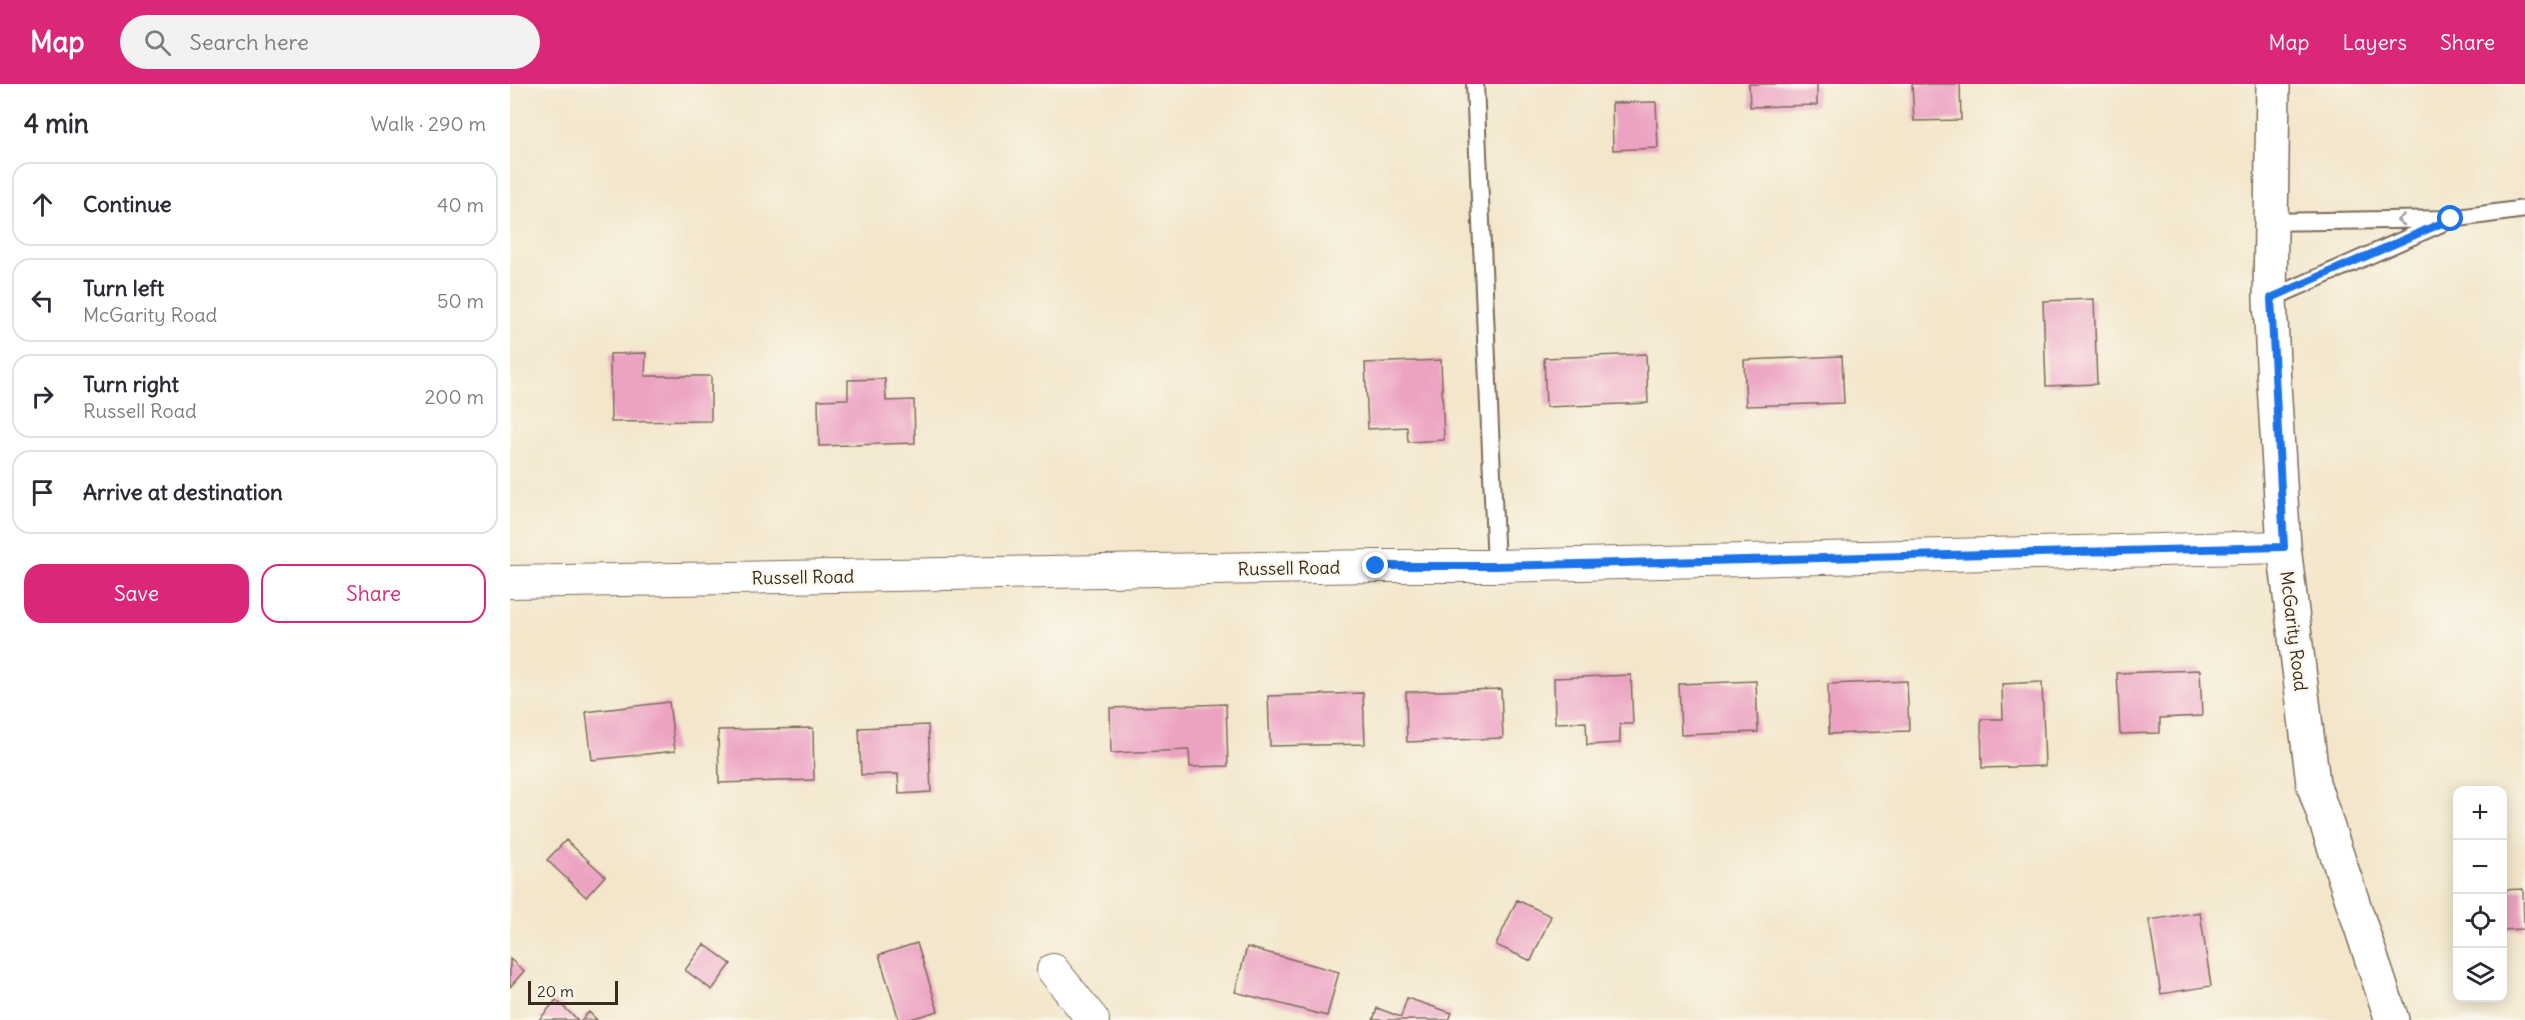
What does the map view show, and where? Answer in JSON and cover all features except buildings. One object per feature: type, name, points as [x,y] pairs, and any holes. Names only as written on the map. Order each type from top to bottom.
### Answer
[{"type":"street","name":"McGarity Road","points":[[2273,84],[2271,298],[2284,547],[2313,783],[2392,1020]]},
{"type":"street","name":"Russell Road","points":[[510,582],[1376,566],[1496,566],[2284,547]]},
{"type":"street","points":[[1053,970],[1092,1020]]},
{"type":"lane","points":[[1475,84],[1496,566]]},
{"type":"lane","points":[[2270,222],[2451,219],[2525,209]]},
{"type":"lane","points":[[2271,298],[2451,219]]},
{"type":"route","points":[[1376,566],[1496,566],[2284,547],[2271,298],[2451,219]]}]
